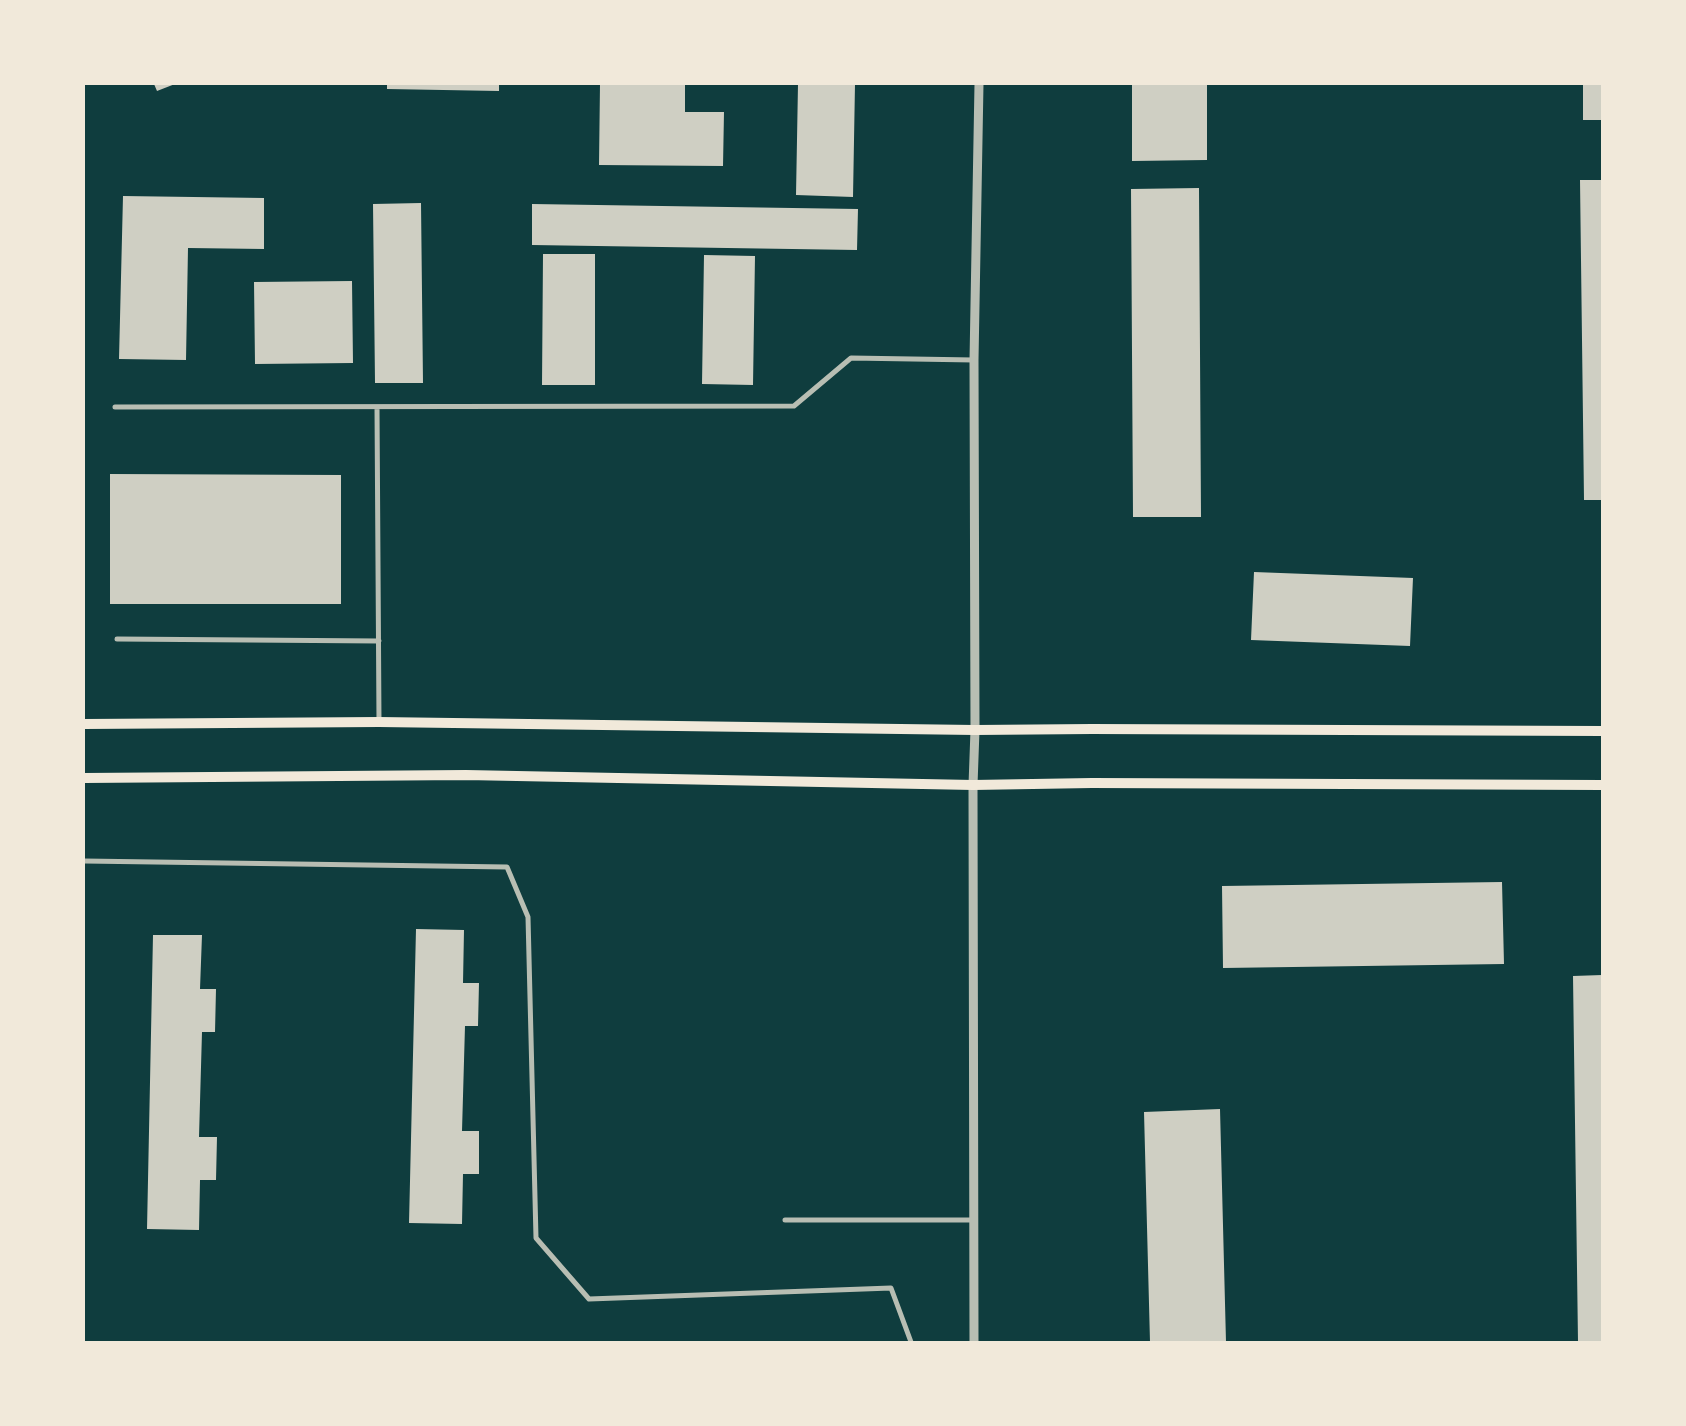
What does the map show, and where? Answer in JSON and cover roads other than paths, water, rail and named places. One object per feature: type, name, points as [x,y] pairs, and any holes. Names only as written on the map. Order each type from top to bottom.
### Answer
[{"type":"main road","points":[[84,724],[379,722],[975,730],[1602,731]]},
{"type":"main road","points":[[84,778],[466,775],[973,785],[1122,783],[1602,785]]},
{"type":"street","points":[[974,1342],[974,360],[978,84]]},
{"type":"street","points":[[115,407],[794,406],[851,358],[974,360]]},
{"type":"street","points":[[377,407],[379,722]]},
{"type":"street","points":[[117,639],[378,641]]},
{"type":"street","points":[[84,860],[507,866],[528,918],[536,1238],[589,1299],[891,1288],[911,1342]]},
{"type":"street","points":[[785,1220],[974,1220]]}]
